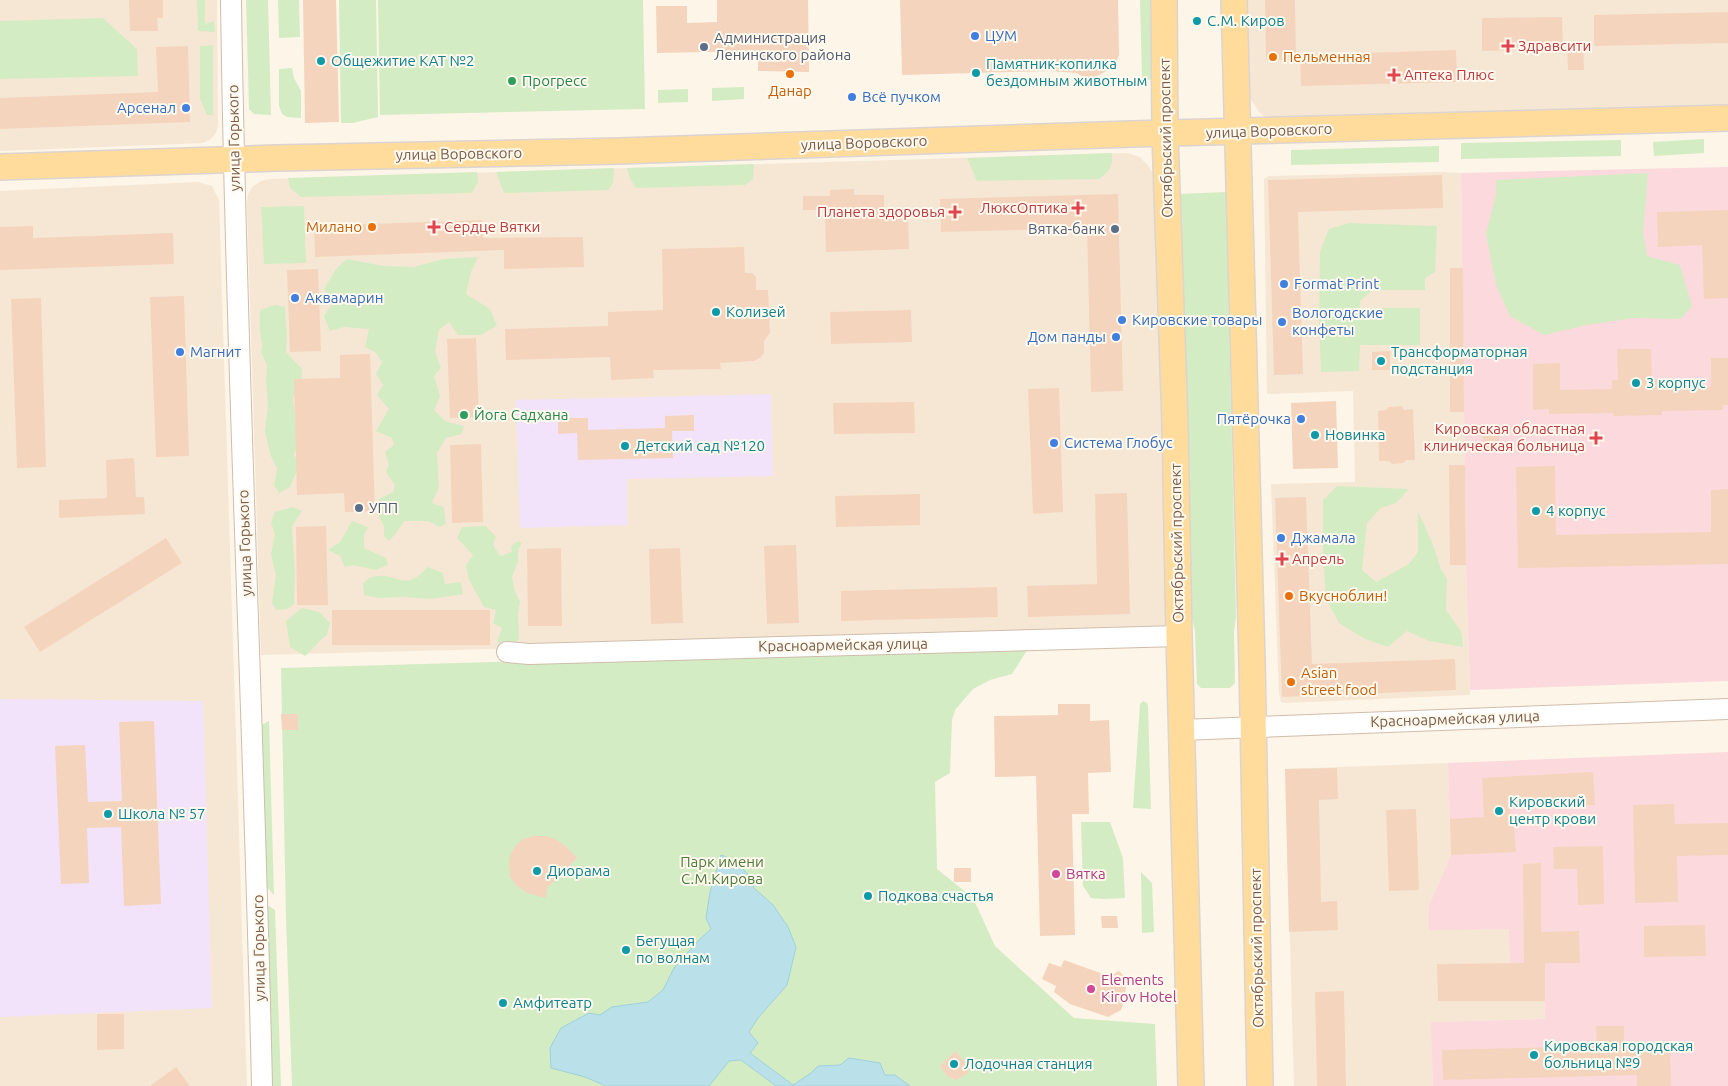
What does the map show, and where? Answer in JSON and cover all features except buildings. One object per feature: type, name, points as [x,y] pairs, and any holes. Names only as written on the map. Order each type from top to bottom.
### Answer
[{"type":"main road","name":"Октябрьский проспект","points":[[1164,0],[1165,134],[1176,424],[1181,730],[1191,1086]]},
{"type":"main road","name":"Октябрьский проспект","points":[[1234,0],[1252,661],[1260,1086]]},
{"type":"main road","name":"улица Воровского","points":[[0,167],[619,151],[1728,118]]},
{"type":"street","name":"улица Горького","points":[[231,0],[249,658],[258,888],[262,1086]]},
{"type":"street","name":"Красноармейская улица","points":[[507,652],[529,654],[1179,636]]},
{"type":"street","name":"Красноармейская улица","points":[[1181,730],[1728,708]]},
{"type":"shaded area","points":[[0,0],[217,0],[218,126],[216,133],[211,139],[203,143],[0,151]]},
{"type":"shaded area","points":[[1243,0],[1728,0],[1728,109],[1269,120],[1259,112],[1248,95]]},
{"type":"shaded area","points":[[1127,153],[1140,157],[1156,179],[1168,628],[1156,632],[261,655],[247,205],[248,194],[253,186],[261,181],[271,179]]},
{"type":"shaded area","name":"Кировская областная клиническая больница","points":[[1728,167],[1728,681],[1470,690],[1466,565],[1461,173]]},
{"type":"shaded area","points":[[1461,173],[1466,565],[1470,695],[1281,702],[1279,693],[1271,484],[1355,482],[1353,391],[1267,394],[1264,179],[1269,176]]},
{"type":"shaded area","points":[[198,182],[212,186],[219,200],[247,1086],[0,1086],[0,191]]},
{"type":"shaded area","points":[[771,394],[773,476],[627,479],[628,525],[520,528],[516,400]]},
{"type":"shaded area","points":[[0,699],[203,701],[212,1008],[0,1017]]},
{"type":"shaded area","points":[[1728,752],[1728,1086],[1433,1086],[1431,1022],[1545,1019],[1545,964],[1510,963],[1509,929],[1429,930],[1429,905],[1451,855],[1448,763]]},
{"type":"shaded area","points":[[1448,763],[1451,855],[1429,905],[1510,929],[1545,963],[1545,1019],[1432,1022],[1433,1086],[1294,1086],[1285,769]]},
{"type":"green space","points":[[197,0],[205,0],[205,24],[214,21],[215,32],[198,31]]},
{"type":"green space","points":[[246,0],[268,0],[271,115],[254,114],[249,109]]},
{"type":"green space","points":[[278,0],[299,0],[300,37],[279,38]]},
{"type":"green space","points":[[339,0],[376,0],[378,117],[353,123],[341,123]]},
{"type":"green space","name":"Прогресс","points":[[378,0],[643,0],[645,109],[380,115]]},
{"type":"green space","points":[[1140,0],[1150,0],[1153,77],[1149,80],[1142,79]]},
{"type":"green space","points":[[103,18],[137,49],[138,76],[0,79],[0,21]]},
{"type":"green space","points":[[213,45],[213,115],[207,115],[200,99],[200,46]]},
{"type":"green space","points":[[292,68],[294,78],[301,91],[301,118],[287,117],[282,114],[279,106],[279,69]]},
{"type":"green space","points":[[744,87],[744,99],[712,101],[712,88]]},
{"type":"green space","points":[[688,89],[688,102],[658,103],[658,90]]},
{"type":"green space","points":[[1704,139],[1704,153],[1654,156],[1653,142]]},
{"type":"green space","points":[[1621,140],[1621,156],[1461,159],[1461,143]]},
{"type":"green space","points":[[1439,146],[1439,162],[1291,165],[1291,150]]},
{"type":"green space","points":[[1112,153],[1110,168],[1099,179],[977,181],[967,158]]},
{"type":"green space","points":[[754,164],[753,179],[745,185],[636,188],[630,179],[627,168]]},
{"type":"green space","points":[[614,168],[613,183],[608,190],[504,193],[496,172]]},
{"type":"green space","points":[[477,172],[478,182],[472,193],[301,197],[290,188],[288,178]]},
{"type":"green space","points":[[1648,173],[1643,233],[1647,256],[1680,265],[1692,306],[1681,319],[1633,318],[1587,325],[1544,335],[1510,316],[1496,285],[1486,234],[1496,195],[1496,180]]},
{"type":"green space","points":[[1226,192],[1236,616],[1234,632],[1235,683],[1230,688],[1201,688],[1197,684],[1195,631],[1192,617],[1179,194]]},
{"type":"green space","points":[[304,206],[306,263],[264,264],[261,207]]},
{"type":"green space","points":[[1349,223],[1437,226],[1435,272],[1425,278],[1425,290],[1373,290],[1360,301],[1360,308],[1420,308],[1420,345],[1360,345],[1359,371],[1321,372],[1319,319],[1320,251],[1329,229]]},
{"type":"green space","points":[[478,257],[471,272],[466,294],[490,309],[497,326],[481,335],[458,335],[449,322],[439,330],[435,352],[441,368],[434,376],[440,396],[434,410],[445,421],[464,426],[462,434],[446,438],[437,453],[439,487],[432,503],[444,507],[446,524],[440,527],[428,521],[404,521],[389,541],[384,536],[384,526],[379,517],[379,499],[393,492],[395,485],[386,472],[389,465],[385,452],[394,445],[392,438],[376,431],[389,409],[377,395],[383,385],[376,374],[382,362],[375,352],[365,347],[369,329],[344,327],[330,331],[324,316],[333,302],[324,289],[336,269],[347,259],[383,266],[414,267],[443,259]]},
{"type":"green space","points":[[275,305],[285,307],[286,352],[302,369],[301,383],[293,398],[299,440],[294,455],[299,462],[290,487],[279,493],[274,485],[277,469],[270,454],[265,431],[268,406],[267,365],[261,352],[260,326],[260,310]]},
{"type":"green space","points":[[1337,486],[1409,489],[1396,503],[1381,508],[1367,523],[1362,570],[1376,582],[1409,564],[1418,552],[1418,511],[1432,542],[1441,569],[1447,579],[1446,610],[1461,631],[1463,647],[1429,641],[1407,631],[1388,647],[1365,639],[1339,623],[1326,599],[1323,551],[1323,500]]},
{"type":"green space","points":[[293,507],[302,511],[292,526],[295,572],[294,604],[287,609],[276,610],[272,603],[276,575],[271,554],[275,534],[271,523],[275,512]]},
{"type":"green space","points":[[352,521],[368,527],[364,535],[364,548],[386,558],[388,565],[376,570],[353,565],[345,567],[340,556],[328,550],[340,542]]},
{"type":"green space","points":[[486,526],[496,537],[493,545],[500,556],[512,552],[511,546],[518,541],[522,543],[518,550],[518,562],[512,577],[520,602],[518,612],[519,640],[506,647],[497,642],[502,628],[493,623],[496,610],[484,607],[469,580],[466,566],[473,555],[457,538],[462,527]]},
{"type":"green space","points":[[427,567],[443,573],[445,584],[461,582],[463,594],[431,599],[378,598],[364,595],[363,583],[370,578],[388,576],[406,581],[419,575]]},
{"type":"green space","points":[[302,608],[319,612],[330,623],[327,635],[305,656],[290,647],[286,621]]},
{"type":"green space","name":"Парк имени С.М.Кирова","points":[[1029,647],[1012,674],[990,680],[973,689],[955,710],[952,720],[950,773],[935,782],[937,869],[973,898],[995,946],[1074,1018],[1155,1024],[1157,1086],[292,1086],[286,919],[281,668]]},
{"type":"green space","points":[[1143,701],[1148,706],[1151,809],[1133,808],[1140,704]]},
{"type":"green space","points":[[269,721],[274,895],[265,885],[259,726]]},
{"type":"green space","points":[[1081,822],[1110,822],[1123,858],[1125,898],[1091,898],[1083,886]]},
{"type":"green space","points":[[1141,872],[1152,883],[1154,932],[1142,933]]},
{"type":"green space","points":[[264,903],[275,910],[281,1086],[271,1086]]},
{"type":"water","points":[[721,855],[736,861],[752,879],[754,888],[773,905],[788,927],[796,947],[787,985],[758,1018],[749,1032],[758,1043],[750,1053],[793,1085],[818,1066],[840,1065],[849,1058],[880,1063],[885,1075],[895,1075],[910,1086],[776,1086],[741,1060],[729,1061],[709,1086],[606,1086],[585,1077],[551,1068],[550,1048],[561,1028],[589,1013],[600,1015],[612,1007],[648,1002],[663,990],[674,968],[711,929],[706,918],[710,892]]},
{"type":"place","name":"С.М. Киров","points":[[1197,21]]},
{"type":"place","name":"ЦУМ","points":[[975,36]]},
{"type":"place","name":"Здравсити","points":[[1508,46]]},
{"type":"place","name":"Администрация Ленинского района","points":[[704,47]]},
{"type":"place","name":"Пельменная","points":[[1273,57]]},
{"type":"place","name":"Общежитие КАТ №2","points":[[321,61]]},
{"type":"place","name":"Памятник-копилка бездомным животным","points":[[976,73]]},
{"type":"place","name":"Данар","points":[[790,74]]},
{"type":"place","name":"Аптека Плюс","points":[[1394,75]]},
{"type":"place","name":"Прогресс","points":[[512,81]]},
{"type":"place","name":"Всё пучком","points":[[852,97]]},
{"type":"place","name":"Арсенал","points":[[186,108]]},
{"type":"place","name":"ЛюксОптика","points":[[1078,208]]},
{"type":"place","name":"Планета здоровья","points":[[955,212]]},
{"type":"place","name":"Милано","points":[[372,227]]},
{"type":"place","name":"Сердце Вятки","points":[[434,227]]},
{"type":"place","name":"Вятка-банк","points":[[1115,229]]},
{"type":"place","name":"Format Print","points":[[1284,284]]},
{"type":"place","name":"Аквамарин","points":[[295,298]]},
{"type":"place","name":"Колизей","points":[[716,312]]},
{"type":"place","name":"Кировские товары","points":[[1122,320]]},
{"type":"place","name":"Вологодские конфеты","points":[[1282,322]]},
{"type":"place","name":"Дом панды","points":[[1116,337]]},
{"type":"place","name":"Магнит","points":[[180,352]]},
{"type":"place","name":"Трансформаторная подстанция","points":[[1381,361]]},
{"type":"place","name":"3 корпус","points":[[1636,383]]},
{"type":"place","name":"Йога Садхана","points":[[464,415]]},
{"type":"place","name":"Пятёрочка","points":[[1301,419]]},
{"type":"place","name":"Новинка","points":[[1315,435]]},
{"type":"place","name":"Кировская областная клиническая больница","points":[[1596,438]]},
{"type":"place","name":"Система Глобус","points":[[1054,443]]},
{"type":"place","name":"Детский сад №120","points":[[625,446]]},
{"type":"place","name":"УПП","points":[[359,508]]},
{"type":"place","name":"4 корпус","points":[[1536,511]]},
{"type":"place","name":"Джамала","points":[[1281,538]]},
{"type":"place","name":"Апрель","points":[[1282,559]]},
{"type":"place","name":"Вкусноблин!","points":[[1289,596]]},
{"type":"place","name":"Asian street food","points":[[1291,682]]},
{"type":"place","name":"Кировский центр крови","points":[[1499,811]]},
{"type":"place","name":"Школа № 57","points":[[108,814]]},
{"type":"place","name":"Диорама","points":[[537,871]]},
{"type":"place","name":"Вятка","points":[[1056,874]]},
{"type":"place","name":"Подкова счастья","points":[[868,896]]},
{"type":"place","name":"Бегущая по волнам","points":[[626,950]]},
{"type":"place","name":"Elements Kirov Hotel","points":[[1091,989]]},
{"type":"place","name":"Амфитеатр","points":[[503,1003]]},
{"type":"place","name":"Кировская городская больница №9","points":[[1534,1055]]},
{"type":"place","name":"Лодочная станция","points":[[954,1064]]}]
